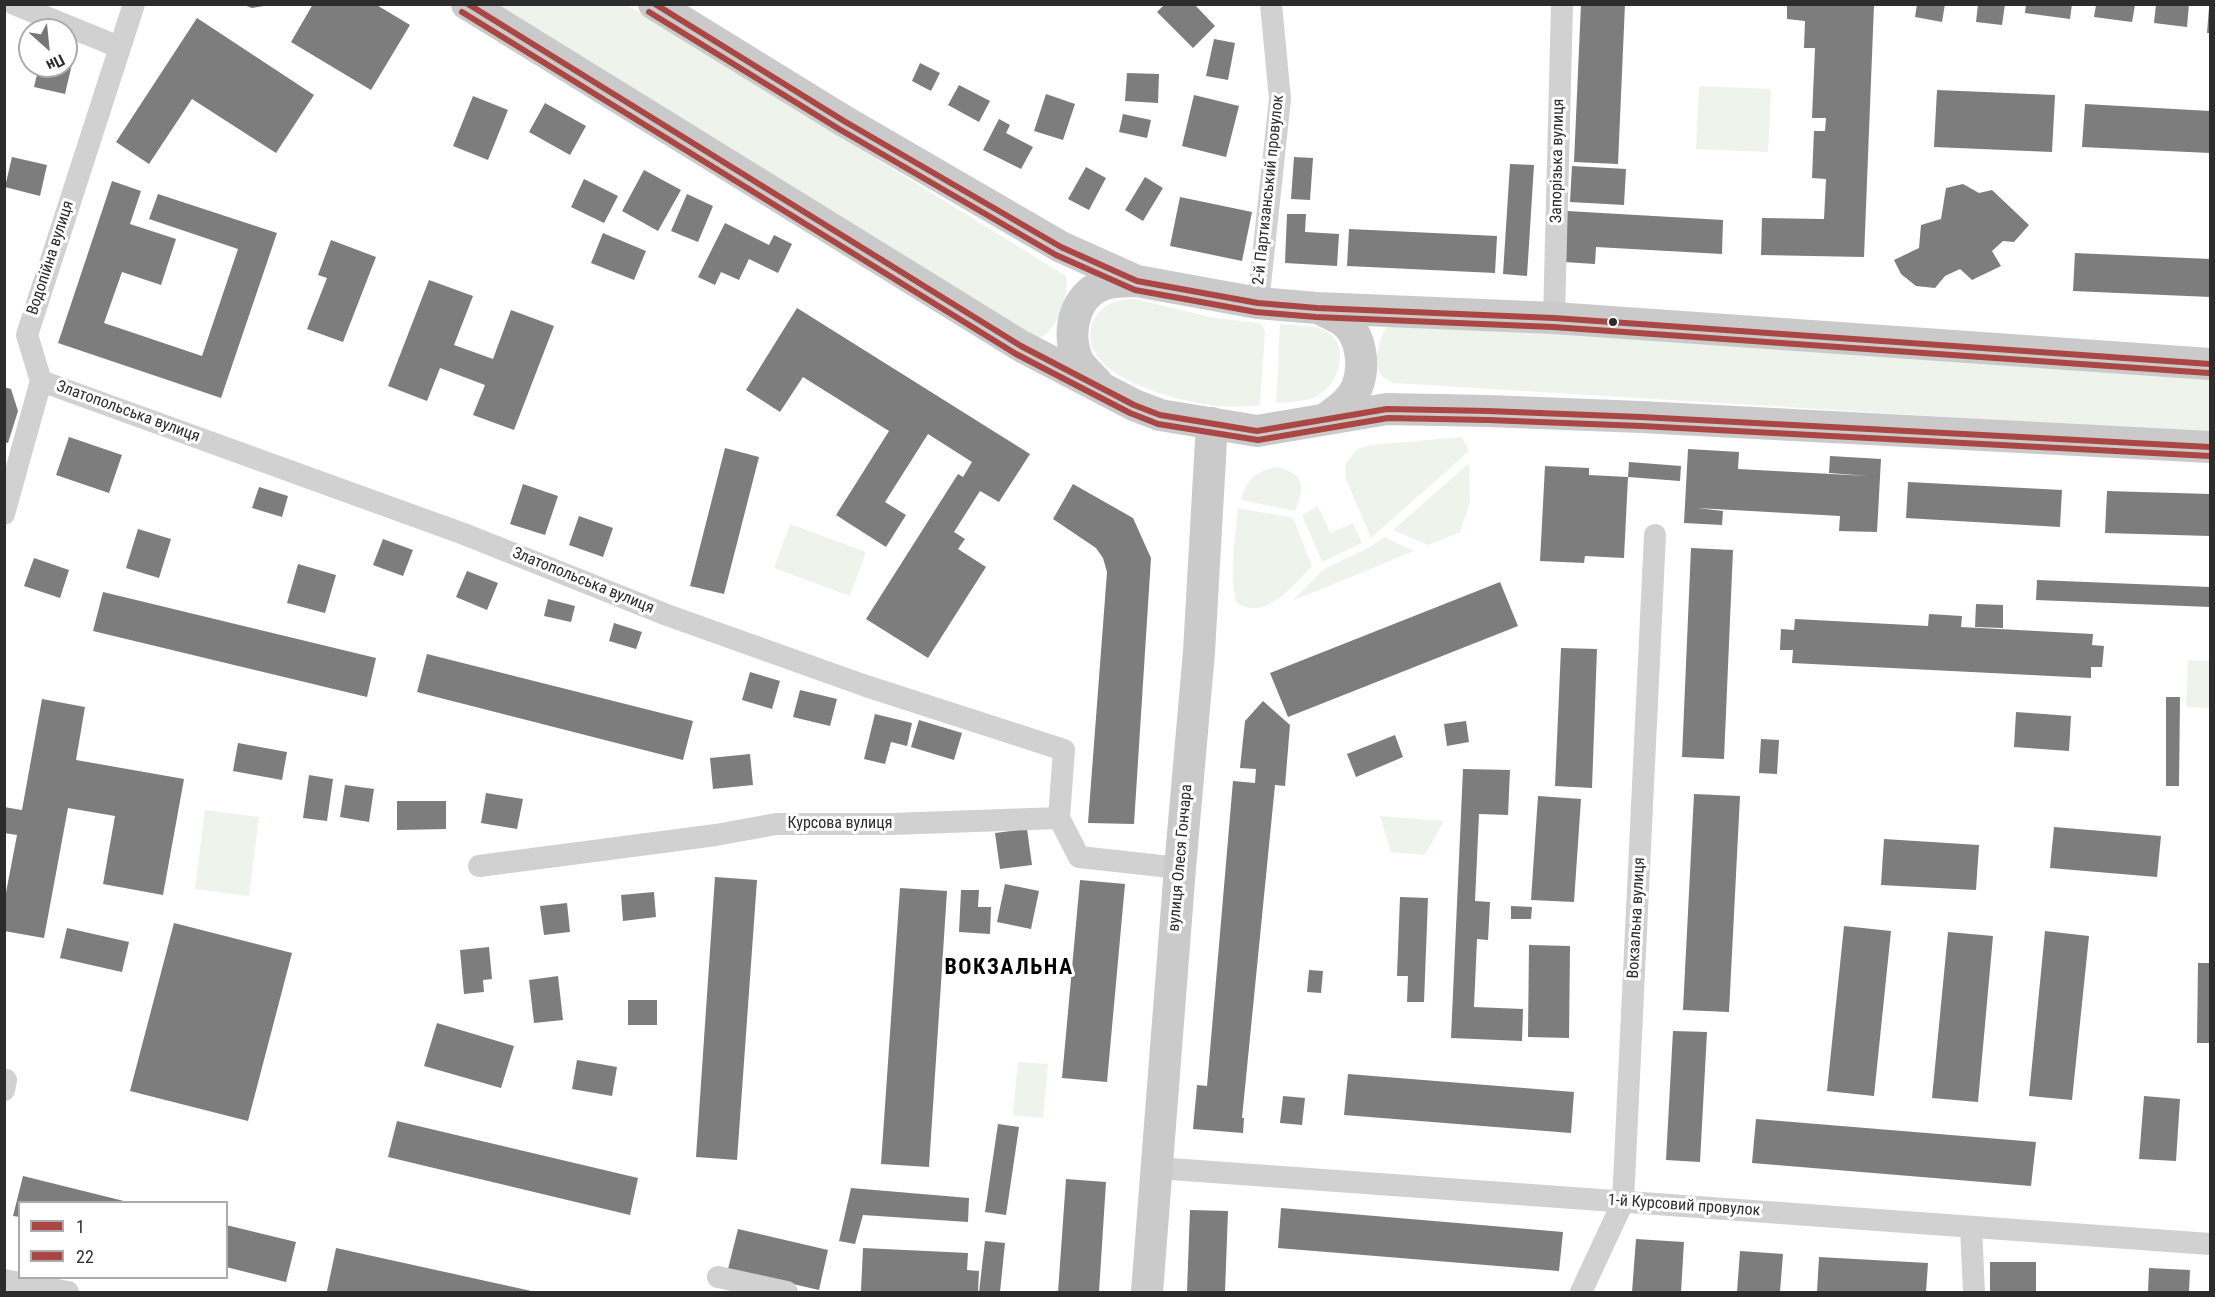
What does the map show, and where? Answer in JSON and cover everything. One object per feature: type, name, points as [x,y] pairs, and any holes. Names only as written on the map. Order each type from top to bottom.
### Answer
[{"type":"main road","points":[[467,4],[1012,341],[1134,405],[1160,415],[1257,431],[1328,417],[1387,409],[1488,411],[2211,447]]},
{"type":"main road","points":[[654,4],[844,121],[1061,248],[1137,281],[1258,303],[1317,308],[1554,318],[2211,364]]},
{"type":"main road","points":[[1103,389],[1078,362],[1072,340],[1073,321],[1079,306],[1091,290],[1109,283],[1137,281]]},
{"type":"main road","points":[[1317,308],[1344,321],[1355,334],[1361,357],[1357,387],[1347,402],[1328,417]]},
{"type":"main road","name":"вулиця Олеся Гончара","points":[[1147,1293],[1199,651],[1212,423]]},
{"type":"street","points":[[14,4],[119,47]]},
{"type":"street","name":"Водопійна вулиця","points":[[42,381],[27,335],[134,4]]},
{"type":"street","name":"2-й Партизанський провулок","points":[[1258,303],[1280,99],[1271,4]]},
{"type":"street","name":"Запорізька вулиця","points":[[1554,318],[1562,4]]},
{"type":"street","points":[[4,513],[42,381]]},
{"type":"street","name":"Златопольська вулиця","points":[[42,381],[464,534],[733,639],[866,686],[1064,750],[1059,818]]},
{"type":"street","name":"Вокзальна вулиця","points":[[1581,1293],[1623,1202],[1655,535]]},
{"type":"street","points":[[1059,818],[1079,857],[1180,868]]},
{"type":"street","name":"Курсова вулиця","points":[[479,866],[716,835],[776,824],[891,824],[1059,818]]},
{"type":"street","points":[[4,1080],[6,1080],[4,1090]]},
{"type":"street","name":"1-й Курсовий провулок","points":[[1157,1168],[2211,1244]]},
{"type":"street","points":[[1971,1228],[1974,1293]]},
{"type":"street","points":[[718,1277],[787,1293]]},
{"type":"street","points":[[4,1280],[68,1293]]},
{"type":"shaded area","points":[[485,5],[627,5],[1066,276],[1064,304],[1056,321],[1051,329],[1037,341]]},
{"type":"shaded area","points":[[1699,86],[1771,89],[1768,152],[1696,149]]},
{"type":"shaded area","points":[[1134,299],[1215,318],[1259,323],[1263,326],[1265,332],[1260,404],[1257,406],[1225,406],[1203,404],[1158,393],[1114,372],[1098,358],[1091,341],[1093,322],[1100,311],[1109,304]]},
{"type":"shaded area","points":[[1280,324],[1321,329],[1333,337],[1338,344],[1340,362],[1337,372],[1328,388],[1316,397],[1276,403]]},
{"type":"shaded area","points":[[1396,325],[1573,334],[2210,378],[2210,433],[1394,383],[1381,375],[1377,358],[1384,331],[1387,327]]},
{"type":"shaded area","points":[[1462,437],[1469,451],[1371,538],[1346,479],[1345,465],[1357,449],[1371,445]]},
{"type":"shaded area","points":[[1469,463],[1470,502],[1460,532],[1428,545],[1393,530]]},
{"type":"shaded area","points":[[1279,467],[1294,474],[1300,483],[1300,496],[1295,511],[1241,500],[1246,486],[1258,473]]},
{"type":"shaded area","points":[[1318,506],[1330,533],[1353,523],[1362,543],[1322,562],[1302,515]]},
{"type":"shaded area","points":[[1238,508],[1293,518],[1312,566],[1287,592],[1267,605],[1257,608],[1236,602],[1233,567]]},
{"type":"shaded area","points":[[790,524],[866,552],[850,596],[774,568]]},
{"type":"shaded area","points":[[1384,537],[1414,551],[1292,601],[1324,569],[1368,548]]},
{"type":"shaded area","points":[[2188,660],[2210,661],[2210,708],[2186,707]]},
{"type":"shaded area","points":[[205,810],[259,817],[249,896],[195,889]]},
{"type":"shaded area","points":[[1380,816],[1444,821],[1425,855],[1391,852]]},
{"type":"shaded area","points":[[1018,1062],[1048,1064],[1043,1118],[1013,1115]]},
{"type":"building","points":[[241,4],[269,4],[270,5],[252,8]]},
{"type":"building","points":[[313,4],[375,4],[410,25],[371,90],[291,42]]},
{"type":"building","points":[[1165,4],[1194,4],[1215,26],[1193,48],[1157,12]]},
{"type":"building","points":[[1581,4],[1625,4],[1618,164],[1574,162]]},
{"type":"building","points":[[1917,4],[1945,4],[1942,22],[1915,17]]},
{"type":"building","points":[[1978,4],[2005,4],[2002,25],[1976,22]]},
{"type":"building","points":[[2026,4],[2072,4],[2070,19],[2025,13]]},
{"type":"building","points":[[2156,4],[2189,4],[2187,27],[2154,23]]},
{"type":"building","points":[[1787,5],[1874,5],[1864,257],[1761,255],[1762,218],[1824,219],[1826,179],[1812,178],[1814,131],[1825,131],[1826,118],[1812,118],[1815,48],[1804,48],[1805,21],[1787,19]]},
{"type":"building","points":[[2096,5],[2135,5],[2132,22],[2094,17]]},
{"type":"building","points":[[2209,8],[2210,33],[2207,33]]},
{"type":"building","points":[[197,18],[314,95],[276,153],[192,99],[149,164],[116,142]]},
{"type":"building","points":[[1214,39],[1235,43],[1228,80],[1206,76]]},
{"type":"building","points":[[920,63],[940,73],[931,91],[912,81]]},
{"type":"building","points":[[1127,73],[1159,74],[1158,103],[1125,101]]},
{"type":"building","points":[[36,78],[69,78],[65,94],[34,87]]},
{"type":"building","points":[[959,85],[990,101],[979,122],[948,105]]},
{"type":"building","points":[[1937,90],[2055,95],[2052,152],[1934,147]]},
{"type":"building","points":[[1046,94],[1075,104],[1063,140],[1034,131]]},
{"type":"building","points":[[1194,95],[1239,106],[1226,157],[1182,146]]},
{"type":"building","points":[[473,96],[508,110],[488,160],[453,146]]},
{"type":"building","points":[[545,103],[586,126],[570,155],[529,132]]},
{"type":"building","points":[[2085,104],[2210,111],[2210,153],[2082,147]]},
{"type":"building","points":[[1123,114],[1151,120],[1147,138],[1119,132]]},
{"type":"building","points":[[999,119],[1010,125],[1006,133],[1033,147],[1021,169],[983,150]]},
{"type":"building","points":[[12,157],[47,165],[40,196],[5,187]]},
{"type":"building","points":[[1294,157],[1313,158],[1310,200],[1291,199]]},
{"type":"building","points":[[1510,164],[1534,165],[1527,276],[1503,274]]},
{"type":"building","points":[[1572,166],[1626,169],[1624,205],[1570,202]]},
{"type":"building","points":[[1086,167],[1106,178],[1089,210],[1068,199]]},
{"type":"building","points":[[644,170],[681,190],[658,231],[622,211]]},
{"type":"building","points":[[1145,177],[1163,188],[1143,221],[1125,210]]},
{"type":"building","points":[[584,179],[618,196],[604,223],[571,207]]},
{"type":"building","points":[[112,181],[141,191],[130,224],[176,239],[161,285],[122,272],[104,323],[202,356],[238,249],[149,219],[158,194],[277,233],[221,398],[58,343]]},
{"type":"building","points":[[1963,184],[1979,193],[1992,190],[2029,225],[2014,242],[2003,241],[1992,251],[2001,266],[1972,280],[1960,269],[1945,276],[1935,288],[1916,286],[1901,274],[1894,260],[1919,248],[1921,225],[1941,219],[1946,188]]},
{"type":"building","points":[[687,194],[713,206],[698,242],[671,231]]},
{"type":"building","points":[[1180,197],[1252,212],[1242,261],[1170,246]]},
{"type":"building","points":[[1567,211],[1723,220],[1722,254],[1596,247],[1595,264],[1564,262]]},
{"type":"building","points":[[1287,214],[1306,214],[1305,232],[1339,234],[1337,266],[1285,263]]},
{"type":"building","points":[[725,223],[769,245],[774,235],[792,244],[778,273],[749,259],[739,280],[721,272],[715,285],[698,277]]},
{"type":"building","points":[[1349,229],[1497,236],[1495,273],[1347,266]]},
{"type":"building","points":[[603,233],[646,251],[634,280],[591,263]]},
{"type":"building","points":[[331,240],[376,257],[343,342],[307,329],[327,278],[318,275]]},
{"type":"building","points":[[2075,253],[2210,259],[2210,297],[2073,291]]},
{"type":"building","points":[[429,280],[473,296],[454,345],[493,359],[511,310],[554,326],[514,430],[473,415],[485,385],[440,368],[427,401],[388,386]]},
{"type":"building","points":[[797,308],[1030,454],[999,502],[980,491],[954,532],[965,539],[958,549],[986,567],[928,658],[866,619],[958,474],[963,477],[972,462],[928,434],[885,502],[906,515],[886,547],[836,515],[889,431],[803,377],[780,412],[746,390]]},
{"type":"building","points":[[4,387],[11,389],[18,411],[8,443],[4,442]]},
{"type":"building","points":[[69,437],[122,455],[109,493],[56,475]]},
{"type":"building","points":[[725,448],[759,457],[724,594],[690,586]]},
{"type":"building","points":[[1688,449],[1739,452],[1738,469],[1868,476],[1829,473],[1830,456],[1881,459],[1877,532],[1839,531],[1840,516],[1697,508],[1723,511],[1722,525],[1684,523]]},
{"type":"building","points":[[1629,462],[1681,466],[1680,481],[1628,477]]},
{"type":"building","points":[[1545,466],[1589,468],[1589,475],[1628,477],[1624,558],[1585,556],[1584,563],[1540,561]]},
{"type":"building","points":[[1908,482],[2062,490],[2060,527],[1906,518]]},
{"type":"building","points":[[523,484],[558,496],[545,535],[510,524]]},
{"type":"building","points":[[1073,484],[1133,518],[1151,558],[1134,824],[1088,823],[1107,572],[1103,558],[1096,548],[1053,519]]},
{"type":"building","points":[[259,487],[288,496],[282,517],[252,508]]},
{"type":"building","points":[[2107,491],[2210,494],[2210,536],[2105,533]]},
{"type":"building","points":[[579,516],[613,528],[603,557],[569,545]]},
{"type":"building","points":[[138,529],[171,539],[159,578],[126,568]]},
{"type":"building","points":[[383,539],[413,550],[403,576],[373,565]]},
{"type":"building","points":[[1691,548],[1733,550],[1724,759],[1682,757]]},
{"type":"building","points":[[34,558],[69,570],[60,598],[24,586]]},
{"type":"building","points":[[298,564],[336,575],[325,613],[287,603]]},
{"type":"building","points":[[467,571],[498,583],[487,610],[456,597]]},
{"type":"building","points":[[2037,580],[2210,587],[2210,607],[2036,600]]},
{"type":"building","points":[[1500,582],[1518,626],[1288,717],[1270,673]]},
{"type":"building","points":[[103,592],[376,658],[367,697],[93,631]]},
{"type":"building","points":[[548,599],[575,606],[571,622],[544,616]]},
{"type":"building","points":[[1976,604],[2003,605],[2003,628],[1975,627]]},
{"type":"building","points":[[1929,614],[1962,616],[1961,627],[2093,634],[2092,645],[2104,646],[2102,667],[2091,667],[2091,678],[1792,663],[1793,650],[1780,650],[1781,629],[1794,630],[1795,619],[1928,626]]},
{"type":"building","points":[[614,623],[642,632],[636,649],[609,641]]},
{"type":"building","points":[[1561,648],[1597,649],[1592,788],[1555,786]]},
{"type":"building","points":[[427,654],[693,721],[683,760],[417,692]]},
{"type":"building","points":[[750,672],[780,681],[772,709],[742,700]]},
{"type":"building","points":[[800,690],[837,699],[830,726],[793,717]]},
{"type":"building","points":[[2166,697],[2180,697],[2179,786],[2166,786]]},
{"type":"building","points":[[42,699],[85,707],[76,760],[184,779],[163,895],[103,884],[115,816],[68,808],[44,938],[4,931],[4,903],[17,835],[4,833],[4,807],[22,810]]},
{"type":"building","points":[[1263,701],[1290,725],[1285,786],[1275,785],[1242,1118],[1244,1118],[1243,1133],[1193,1129],[1197,1085],[1207,1086],[1233,781],[1255,783],[1256,769],[1240,768],[1245,721]]},
{"type":"building","points":[[2016,712],[2071,716],[2069,751],[2014,747]]},
{"type":"building","points":[[875,714],[912,723],[907,746],[891,742],[885,764],[864,759]]},
{"type":"building","points":[[919,720],[962,733],[954,760],[911,747]]},
{"type":"building","points":[[1466,721],[1469,742],[1447,746],[1444,724]]},
{"type":"building","points":[[1395,735],[1403,757],[1356,777],[1347,754]]},
{"type":"building","points":[[1761,739],[1779,740],[1777,774],[1759,773]]},
{"type":"building","points":[[238,743],[287,752],[282,780],[233,771]]},
{"type":"building","points":[[750,754],[753,785],[713,789],[710,758]]},
{"type":"building","points":[[1463,769],[1510,770],[1508,815],[1479,814],[1475,901],[1490,902],[1488,940],[1477,939],[1474,1007],[1523,1009],[1522,1041],[1451,1038]]},
{"type":"building","points":[[309,775],[333,779],[327,821],[303,818]]},
{"type":"building","points":[[345,785],[374,789],[369,822],[340,817]]},
{"type":"building","points":[[486,793],[523,799],[517,829],[481,823]]},
{"type":"building","points":[[1694,794],[1740,796],[1729,1012],[1683,1010]]},
{"type":"building","points":[[1538,796],[1581,799],[1574,902],[1531,900]]},
{"type":"building","points":[[397,801],[446,801],[446,829],[397,830]]},
{"type":"building","points":[[2054,827],[2161,836],[2157,877],[2050,868]]},
{"type":"building","points":[[1027,829],[1032,865],[1000,869],[995,833]]},
{"type":"building","points":[[1884,839],[1979,845],[1976,890],[1881,885]]},
{"type":"building","points":[[715,877],[757,880],[737,1160],[696,1157]]},
{"type":"building","points":[[1080,880],[1125,884],[1107,1082],[1062,1078]]},
{"type":"building","points":[[1005,884],[1039,891],[1031,929],[997,922]]},
{"type":"building","points":[[900,888],[947,891],[929,1167],[881,1164]]},
{"type":"building","points":[[961,890],[979,890],[978,907],[991,907],[990,934],[959,932]]},
{"type":"building","points":[[654,892],[656,917],[623,921],[621,895]]},
{"type":"building","points":[[1400,897],[1428,898],[1424,1002],[1407,1002],[1408,976],[1397,976]]},
{"type":"building","points":[[567,903],[570,932],[544,935],[540,906]]},
{"type":"building","points":[[1511,906],[1532,907],[1531,919],[1511,919]]},
{"type":"building","points":[[174,923],[292,953],[248,1121],[130,1091]]},
{"type":"building","points":[[1844,926],[1891,931],[1874,1096],[1827,1091]]},
{"type":"building","points":[[67,928],[129,942],[122,972],[60,958]]},
{"type":"building","points":[[2045,931],[2089,936],[2072,1100],[2029,1096]]},
{"type":"building","points":[[1948,932],[1993,936],[1978,1102],[1932,1098]]},
{"type":"building","points":[[1529,945],[1570,946],[1569,1038],[1528,1037]]},
{"type":"building","points":[[489,947],[492,979],[483,980],[484,992],[464,994],[460,950]]},
{"type":"building","points":[[2198,963],[2210,963],[2210,1043],[2197,1043]]},
{"type":"building","points":[[1309,970],[1323,971],[1321,993],[1307,992]]},
{"type":"building","points":[[558,976],[563,1020],[534,1023],[529,980]]},
{"type":"building","points":[[628,1000],[657,1000],[657,1025],[628,1025]]},
{"type":"building","points":[[437,1023],[514,1046],[501,1088],[424,1066]]},
{"type":"building","points":[[1673,1031],[1707,1032],[1700,1162],[1666,1160]]},
{"type":"building","points":[[577,1060],[617,1067],[612,1096],[572,1089]]},
{"type":"building","points":[[1348,1074],[1574,1092],[1571,1133],[1344,1115]]},
{"type":"building","points":[[1283,1096],[1305,1098],[1302,1125],[1280,1123]]},
{"type":"building","points":[[2144,1096],[2180,1099],[2176,1161],[2139,1159]]},
{"type":"building","points":[[1756,1119],[2036,1142],[2031,1186],[1752,1163]]},
{"type":"building","points":[[397,1121],[638,1178],[630,1215],[388,1157]]},
{"type":"building","points":[[998,1124],[1019,1127],[1006,1215],[985,1212]]},
{"type":"building","points":[[23,1176],[124,1201],[18,1201],[18,1217],[13,1216]]},
{"type":"building","points":[[1066,1179],[1106,1182],[1099,1292],[1058,1292]]},
{"type":"building","points":[[851,1188],[969,1198],[968,1222],[863,1215],[855,1244],[839,1241]]},
{"type":"building","points":[[1281,1208],[1563,1232],[1559,1271],[1278,1248]]},
{"type":"building","points":[[1190,1210],[1228,1211],[1225,1292],[1187,1292]]},
{"type":"building","points":[[228,1225],[296,1242],[286,1282],[228,1268]]},
{"type":"building","points":[[738,1229],[828,1250],[819,1290],[728,1269]]},
{"type":"building","points":[[1636,1239],[1684,1242],[1681,1292],[1632,1292]]},
{"type":"building","points":[[985,1241],[1005,1243],[1000,1292],[979,1292]]},
{"type":"building","points":[[336,1248],[536,1292],[327,1291]]},
{"type":"building","points":[[863,1248],[968,1253],[967,1270],[979,1271],[978,1292],[861,1291]]},
{"type":"building","points":[[1740,1251],[1783,1254],[1780,1292],[1737,1292]]},
{"type":"building","points":[[1819,1257],[1928,1263],[1926,1292],[1817,1292]]},
{"type":"building","points":[[1990,1262],[2036,1262],[2036,1292],[1990,1292]]},
{"type":"building","points":[[2149,1268],[2190,1270],[2189,1292],[2148,1292]]},
{"type":"transit line","name":"1","points":[[468,4],[1021,346],[1134,405],[1160,415],[1257,431],[1387,409],[1488,411],[2210,447]]},
{"type":"transit line","name":"1","points":[[655,4],[844,121],[1061,247],[1137,281],[1258,303],[1317,308],[1554,318],[2210,364]]},
{"type":"transit line","name":"22","points":[[462,12],[1016,354],[1130,413],[1158,424],[1258,440],[1388,418],[1488,420],[2210,456]]},
{"type":"transit line","name":"22","points":[[649,12],[839,129],[1056,255],[1135,290],[1256,312],[1316,317],[1553,327],[2209,373]]},
{"type":"district","name":"ВОКЗАЛЬНА","points":[[1009,968]]}]
